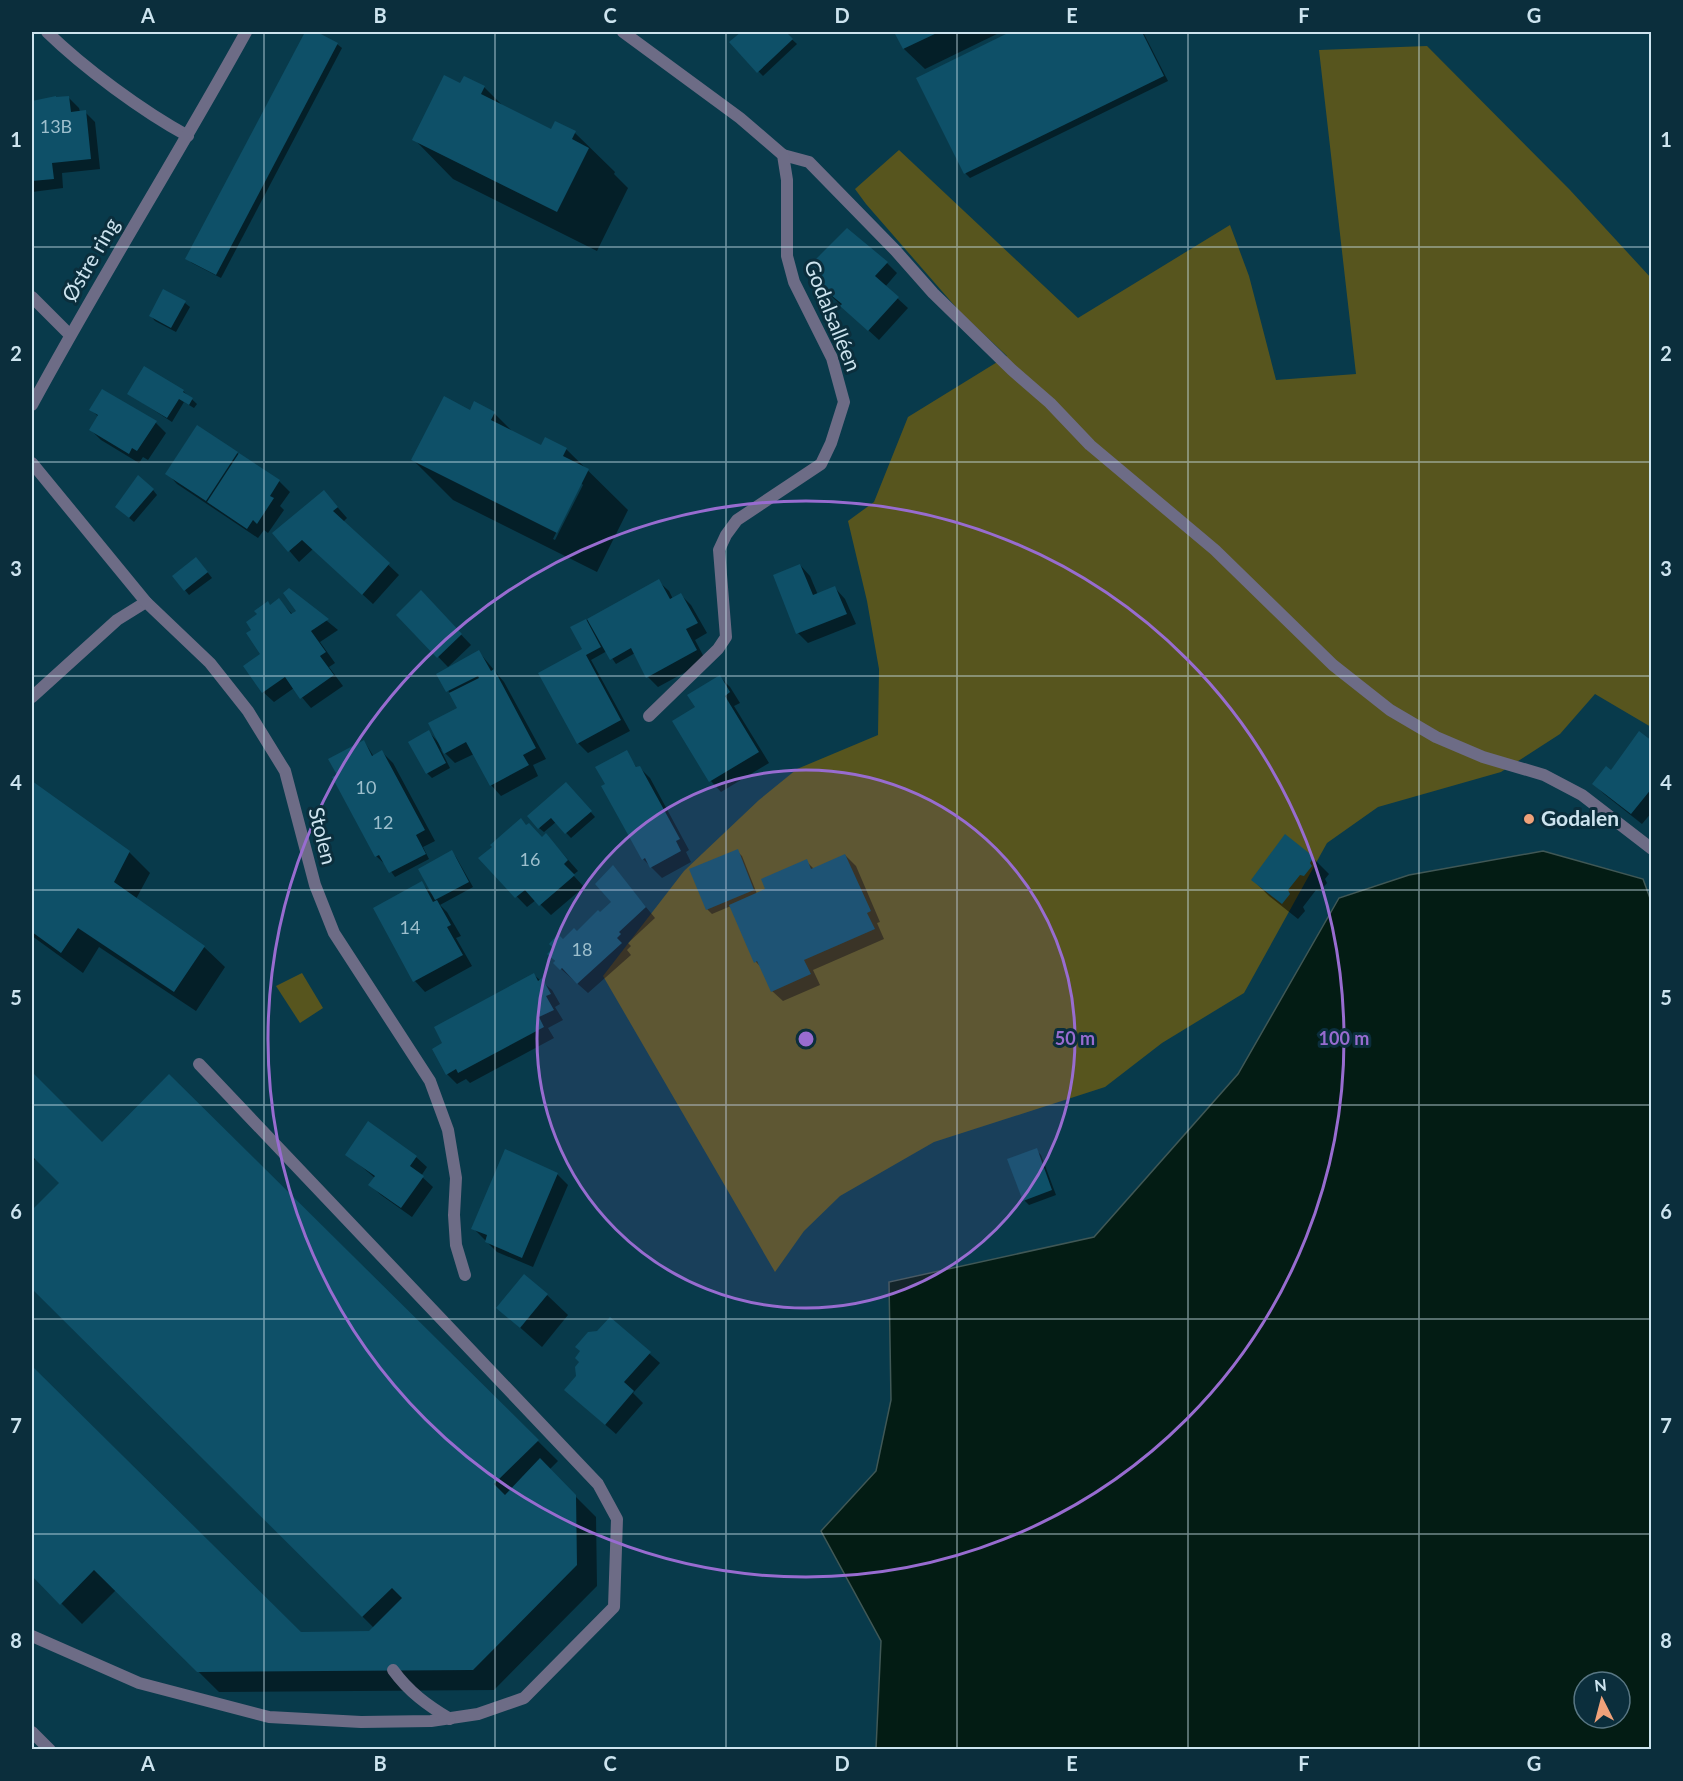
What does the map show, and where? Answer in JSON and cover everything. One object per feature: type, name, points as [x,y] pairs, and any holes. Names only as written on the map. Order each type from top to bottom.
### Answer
[{"type":"street","points":[[47,32],[65,50],[119,91],[168,126],[188,136]]},
{"type":"street","name":"Østre ring","points":[[32,405],[150,195],[188,136],[246,32]]},
{"type":"street","points":[[623,32],[740,118],[783,155],[809,162],[941,301],[1090,445],[1215,550],[1333,665],[1390,710],[1436,737],[1483,757],[1544,775],[1582,795],[1652,849]]},
{"type":"street","name":"Godalsalléen","points":[[648,716],[718,650],[726,637],[719,550],[726,535],[737,520],[821,464],[831,443],[844,402],[832,358],[794,282],[787,256],[787,180],[783,155]]},
{"type":"street","points":[[32,297],[70,335]]},
{"type":"street","name":"Stolen","points":[[32,463],[146,602],[210,663],[248,711],[285,771],[315,885],[334,933],[430,1081],[448,1130],[456,1178],[454,1215],[456,1245],[465,1275]]},
{"type":"street","points":[[32,697],[117,620],[146,602]]},
{"type":"street","points":[[32,1636],[139,1683],[269,1716],[361,1722],[431,1721],[478,1714],[524,1698],[614,1607],[617,1519],[598,1484],[199,1064]]},
{"type":"street","points":[[393,1670],[406,1688],[450,1719]]},
{"type":"street","points":[[32,1732],[50,1749]]},
{"type":"shaded area","points":[[1427,46],[1570,190],[1651,278],[1651,727],[1595,694],[1560,734],[1501,772],[1378,807],[1327,843],[1244,993],[1162,1043],[1105,1087],[934,1142],[840,1196],[804,1231],[775,1272],[603,976],[684,871],[759,800],[797,769],[878,735],[879,669],[867,601],[848,521],[874,502],[908,417],[1007,356],[961,313],[855,189],[899,150],[1078,318],[1230,225],[1249,276],[1276,380],[1356,374],[1319,50]]},
{"type":"shaded area","points":[[1543,851],[1643,879],[1651,901],[1651,1749],[876,1749],[881,1641],[821,1531],[876,1471],[891,1400],[889,1282],[1094,1237],[1238,1074],[1339,898],[1409,875]]},
{"type":"shaded area","points":[[302,973],[323,1008],[300,1023],[276,986]]},
{"type":"building","points":[[305,32],[317,32],[338,43],[216,275],[185,259]]},
{"type":"building","points":[[741,32],[786,32],[793,39],[757,73],[729,42]]},
{"type":"building","points":[[894,32],[939,32],[903,49]]},
{"type":"building","points":[[1010,32],[1142,32],[1164,76],[964,174],[916,78]]},
{"type":"building","points":[[444,75],[460,83],[464,76],[485,86],[481,94],[551,129],[555,121],[576,131],[572,139],[589,148],[557,212],[412,140]]},
{"type":"building","points":[[69,96],[71,112],[86,110],[91,159],[52,163],[54,179],[32,181],[32,101]]},
{"type":"building","points":[[847,228],[888,262],[875,276],[899,297],[868,331],[840,306],[842,304],[805,274],[814,261]]},
{"type":"building","points":[[163,289],[186,301],[171,328],[149,316]]},
{"type":"building","points":[[144,366],[184,390],[183,392],[193,398],[189,405],[179,399],[167,418],[127,394]]},
{"type":"building","points":[[102,389],[157,421],[137,451],[132,448],[129,454],[89,430],[98,415],[89,410]]},
{"type":"building","points":[[444,396],[470,410],[474,401],[495,412],[491,420],[541,445],[545,437],[567,448],[563,456],[589,469],[557,533],[411,460]]},
{"type":"building","points":[[197,425],[238,452],[206,501],[165,474]]},
{"type":"building","points":[[239,453],[280,480],[270,496],[274,498],[257,524],[253,520],[247,529],[207,502]]},
{"type":"building","points":[[138,475],[154,489],[129,518],[115,507]]},
{"type":"building","points":[[324,490],[338,507],[333,511],[390,563],[362,595],[302,540],[288,552],[272,533]]},
{"type":"building","points":[[196,557],[208,572],[184,591],[172,576]]},
{"type":"building","points":[[800,564],[813,595],[835,586],[847,614],[796,634],[773,575]]},
{"type":"building","points":[[659,579],[670,599],[681,593],[698,623],[686,629],[697,650],[646,678],[631,648],[610,660],[587,619]]},
{"type":"building","points":[[289,588],[329,619],[311,631],[326,652],[320,656],[334,675],[300,699],[285,677],[262,693],[243,666],[260,654],[246,633],[251,630],[246,622],[257,614],[254,611],[268,601],[270,605],[279,598],[291,614],[296,611],[283,593]]},
{"type":"building","points":[[421,590],[462,634],[437,658],[396,615]]},
{"type":"building","points":[[586,619],[601,647],[586,655],[621,720],[577,744],[538,673],[582,649],[570,627]]},
{"type":"building","points":[[479,650],[491,671],[494,669],[536,748],[523,755],[529,765],[490,786],[466,742],[444,754],[428,723],[457,708],[449,693],[479,678],[478,676],[446,692],[436,674]]},
{"type":"building","points":[[720,675],[730,692],[725,696],[759,752],[709,782],[672,721],[695,707],[687,695]]},
{"type":"building","points":[[429,730],[446,763],[426,774],[408,742]]},
{"type":"building","points":[[1639,731],[1652,741],[1652,788],[1631,814],[1592,784],[1606,766],[1611,770]]},
{"type":"building","points":[[364,740],[372,756],[382,750],[425,830],[416,835],[426,854],[389,873],[379,855],[375,857],[332,777],[337,775],[328,759]]},
{"type":"building","points":[[627,750],[636,767],[640,766],[680,839],[676,841],[681,851],[650,868],[645,858],[642,860],[601,786],[605,784],[595,767]]},
{"type":"building","points":[[32,781],[130,851],[114,882],[205,946],[174,992],[78,928],[61,953],[32,932]]},
{"type":"building","points":[[566,782],[592,811],[565,834],[551,818],[538,829],[527,816]]},
{"type":"building","points":[[521,818],[526,825],[529,823],[542,837],[546,833],[568,860],[564,864],[575,875],[539,906],[525,890],[515,898],[478,858]]},
{"type":"building","points":[[1285,834],[1314,857],[1310,863],[1312,866],[1304,876],[1300,875],[1288,890],[1290,894],[1282,904],[1251,880]]},
{"type":"building","points":[[738,849],[754,890],[706,910],[689,869]]},
{"type":"building","points":[[452,850],[469,882],[435,900],[418,869]]},
{"type":"building","points":[[845,854],[871,911],[867,913],[875,929],[804,960],[811,974],[771,992],[757,961],[754,963],[729,905],[765,889],[761,879],[807,859],[811,869]]},
{"type":"building","points":[[613,865],[646,907],[619,932],[621,934],[617,938],[622,943],[577,984],[562,968],[560,970],[553,963],[555,961],[547,954],[553,948],[549,944],[558,934],[563,939],[574,928],[577,931],[598,910],[600,912],[611,902],[595,884]]},
{"type":"building","points":[[422,881],[433,902],[437,900],[451,925],[447,927],[463,955],[413,982],[373,908]]},
{"type":"building","points":[[534,973],[538,981],[542,978],[551,994],[546,996],[554,1010],[539,1017],[544,1027],[458,1073],[456,1069],[446,1075],[432,1049],[442,1043],[434,1027]]},
{"type":"building","points":[[32,1072],[102,1142],[169,1074],[539,1440],[494,1484],[505,1495],[540,1458],[576,1495],[577,1565],[473,1670],[197,1672],[94,1570],[60,1605],[32,1576],[32,1366],[301,1632],[369,1631],[402,1598],[392,1588],[362,1617],[32,1289],[32,1210],[59,1183],[32,1156]]},
{"type":"building","points":[[368,1121],[417,1156],[410,1166],[424,1176],[401,1208],[368,1185],[375,1176],[345,1155]]},
{"type":"building","points":[[1037,1148],[1052,1190],[1023,1201],[1007,1159]]},
{"type":"building","points":[[505,1149],[558,1173],[522,1258],[485,1242],[487,1235],[471,1229]]},
{"type":"building","points":[[524,1274],[548,1294],[520,1328],[496,1308]]},
{"type":"building","points":[[610,1317],[651,1352],[624,1382],[634,1391],[605,1425],[564,1390],[576,1376],[575,1367],[579,1362],[575,1358],[580,1351],[575,1347],[588,1332],[597,1331]]},
{"type":"place","name":"Godalen","points":[[1529,819]]}]
